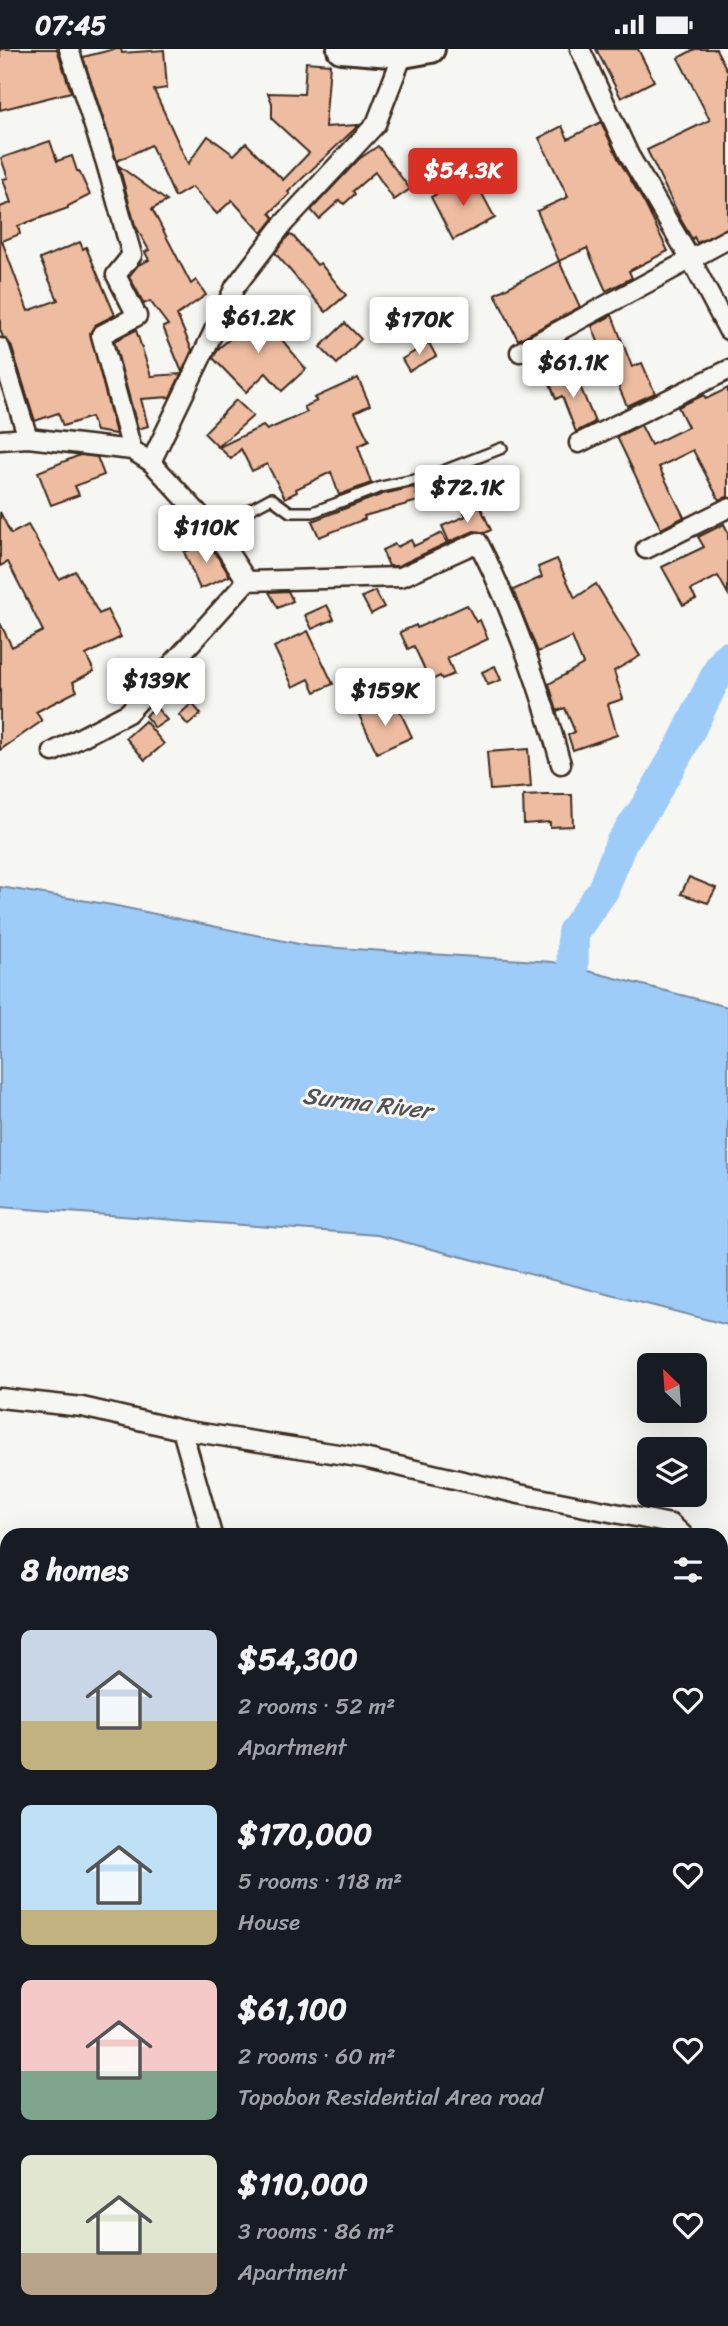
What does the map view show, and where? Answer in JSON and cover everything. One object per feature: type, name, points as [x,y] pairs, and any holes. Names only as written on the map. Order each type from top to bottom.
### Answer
[{"type":"main road","points":[[341,49],[403,54],[431,49]]},
{"type":"street","points":[[69,49],[132,255],[116,275],[137,316],[101,335],[132,450]]},
{"type":"street","points":[[580,49],[629,155],[691,260],[728,330]]},
{"type":"street","points":[[151,461],[235,287],[284,223],[376,124],[403,54]]},
{"type":"street","points":[[520,352],[728,239]]},
{"type":"street","points":[[0,348],[28,437]]},
{"type":"street","points":[[579,443],[728,370]]},
{"type":"street","points":[[0,440],[28,437],[132,450],[151,461],[213,529],[247,581]]},
{"type":"street","points":[[646,549],[728,508]]},
{"type":"street","points":[[53,752],[128,713],[247,581],[401,577],[478,542],[541,692],[561,764]]},
{"type":"street","points":[[0,1398],[82,1407],[182,1430],[363,1458],[519,1494],[671,1524],[675,1528]]},
{"type":"street","points":[[182,1430],[210,1528]]},
{"type":"lane","points":[[213,529],[271,498],[290,512],[313,512],[381,487],[428,477],[502,447]]},
{"type":"water","name":"Surma River","points":[[0,887],[112,905],[308,946],[553,962],[728,1007],[728,1325],[377,1235],[0,1207]]},
{"type":"building","points":[[0,49],[57,49],[71,92],[0,110]]},
{"type":"building","points":[[121,49],[122,53],[164,50],[167,88],[154,90],[188,164],[208,136],[234,155],[246,143],[283,180],[309,153],[272,119],[272,103],[268,93],[304,94],[306,62],[330,64],[325,127],[359,125],[288,192],[290,194],[270,213],[274,218],[262,233],[232,200],[217,214],[192,187],[175,197],[151,145],[117,161],[83,57]]},
{"type":"building","points":[[596,49],[638,49],[654,81],[621,98]]},
{"type":"building","points":[[695,49],[716,49],[728,72],[728,228],[697,243],[681,220],[647,150],[710,120],[678,58]]},
{"type":"building","points":[[601,122],[668,251],[629,271],[632,278],[606,291],[587,248],[559,261],[537,211],[568,197],[539,138],[562,126],[568,139]]},
{"type":"building","points":[[50,141],[57,161],[72,156],[90,195],[68,208],[18,226],[20,234],[2,241],[28,311],[58,300],[40,259],[80,242],[83,249],[86,247],[115,315],[95,325],[90,333],[116,434],[96,431],[91,417],[63,426],[58,413],[35,421],[11,345],[0,330],[0,207],[11,203],[3,179],[8,178],[1,158]]},
{"type":"building","points":[[378,146],[410,189],[394,200],[375,172],[353,191],[355,194],[344,204],[340,200],[319,219],[311,210],[359,159]]},
{"type":"building","points":[[119,166],[167,201],[152,209],[191,284],[196,280],[206,295],[177,315],[192,350],[182,372],[163,327],[168,325],[150,301],[144,304],[129,276],[138,265],[149,260],[145,252],[149,250],[135,225]]},
{"type":"building","points":[[472,175],[495,218],[453,240],[431,197]]},
{"type":"building","points":[[289,235],[293,236],[317,265],[320,263],[346,295],[326,312],[275,253]]},
{"type":"building","points":[[559,261],[580,307],[518,340],[495,294]]},
{"type":"building","points":[[254,311],[269,324],[306,369],[282,391],[266,373],[246,392],[213,358],[219,348],[233,336],[230,332]]},
{"type":"building","points":[[612,315],[632,367],[642,363],[655,393],[627,406],[592,326]]},
{"type":"building","points":[[345,323],[361,339],[337,364],[320,347]]},
{"type":"building","points":[[136,330],[151,376],[181,374],[170,397],[141,399],[148,426],[138,429],[114,341]]},
{"type":"building","points":[[429,343],[436,356],[409,371],[402,359]]},
{"type":"building","points":[[574,372],[595,422],[576,432],[562,396],[556,399],[549,381]]},
{"type":"building","points":[[358,378],[370,405],[355,412],[369,441],[358,446],[371,483],[339,495],[331,472],[296,489],[297,492],[285,498],[267,464],[252,471],[241,449],[231,459],[219,447],[263,426],[267,430],[307,412],[304,407],[317,401],[314,398]]},
{"type":"building","points":[[728,388],[728,497],[719,500],[693,450],[659,467],[684,517],[661,529],[617,437],[641,425],[651,445],[688,427],[678,407],[704,395],[706,399]]},
{"type":"building","points":[[236,400],[253,416],[218,447],[204,433]]},
{"type":"building","points":[[80,455],[97,457],[104,475],[75,486],[79,495],[51,505],[38,472]]},
{"type":"building","points":[[483,466],[495,494],[469,505],[457,477]]},
{"type":"building","points":[[414,487],[418,501],[364,516],[365,519],[319,537],[312,521],[383,494]]},
{"type":"building","points":[[480,506],[491,530],[485,533],[474,531],[449,542],[442,526],[466,516],[464,513]]},
{"type":"building","points":[[0,512],[11,534],[28,525],[59,579],[75,571],[99,614],[107,610],[121,637],[86,655],[94,671],[73,682],[77,691],[36,712],[42,721],[0,750],[0,623],[12,647],[43,631],[8,562],[0,566]]},
{"type":"building","points":[[724,524],[728,532],[728,594],[718,576],[691,590],[696,599],[683,605],[662,567],[704,547],[698,537]]},
{"type":"building","points":[[442,533],[447,543],[398,566],[389,566],[382,550],[411,540],[414,546]]},
{"type":"building","points":[[208,542],[230,576],[200,589],[184,552]]},
{"type":"building","points":[[557,559],[575,598],[596,584],[640,656],[614,671],[623,699],[608,704],[617,735],[573,750],[568,735],[575,732],[565,708],[557,711],[549,684],[583,664],[572,637],[538,652],[513,590],[542,577],[538,567]]},
{"type":"building","points":[[288,591],[293,601],[278,608],[269,592]]},
{"type":"building","points":[[375,591],[384,607],[371,614],[362,597]]},
{"type":"building","points":[[327,605],[334,619],[312,629],[305,615]]},
{"type":"building","points":[[467,605],[476,622],[480,620],[488,639],[447,658],[454,674],[430,681],[414,646],[408,649],[400,632],[416,625],[417,628]]},
{"type":"building","points":[[308,631],[333,684],[315,692],[309,679],[293,687],[274,647]]},
{"type":"building","points":[[495,666],[501,680],[488,685],[482,672]]},
{"type":"building","points":[[192,703],[201,714],[188,725],[179,715]]},
{"type":"building","points":[[381,704],[385,713],[398,707],[412,737],[377,753],[359,715]]},
{"type":"building","points":[[156,707],[167,720],[155,728],[145,716]]},
{"type":"building","points":[[145,721],[164,744],[145,760],[126,738]]},
{"type":"building","points":[[528,749],[531,787],[490,790],[487,752]]},
{"type":"building","points":[[572,795],[573,826],[550,827],[550,822],[524,824],[523,796]]},
{"type":"building","points":[[689,877],[716,888],[708,903],[681,894]]},
{"type":"waterway","points":[[572,1010],[573,932],[603,890],[621,843],[648,804],[682,745],[728,657]]}]
